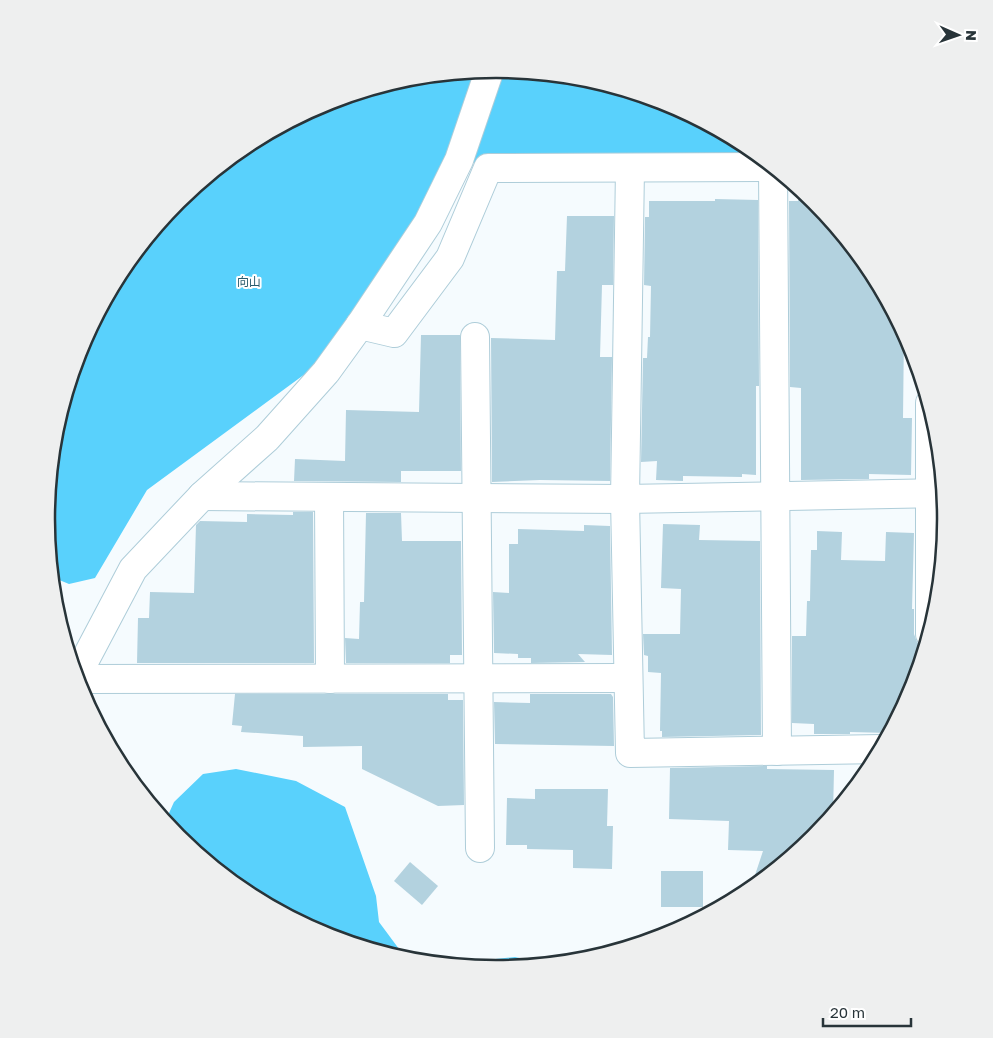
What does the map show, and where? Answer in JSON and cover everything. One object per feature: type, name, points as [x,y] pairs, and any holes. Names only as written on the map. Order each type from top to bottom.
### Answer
[{"type":"street","points":[[81,669],[133,569],[202,496],[267,438],[326,372],[360,324],[428,223],[459,160],[487,78]]},
{"type":"street","points":[[360,324],[394,333],[450,258],[488,168],[762,167]]},
{"type":"street","points":[[630,168],[626,499],[630,753],[873,749]]},
{"type":"street","points":[[773,175],[777,751]]},
{"type":"street","points":[[475,337],[475,498],[480,848]]},
{"type":"street","points":[[202,496],[626,499],[937,493],[932,590]]},
{"type":"street","points":[[329,497],[330,679]]},
{"type":"street","points":[[85,678],[628,678]]},
{"type":"green space","name":"向山","points":[[468,78],[525,78],[583,86],[638,101],[692,123],[750,158],[449,163],[421,221],[324,360],[147,490],[95,578],[69,584],[59,580],[59,577],[55,519],[56,490],[63,433],[78,377],[89,350],[114,298],[146,250],[184,207],[205,187],[251,152],[301,123],[355,101],[382,93],[439,81]]},
{"type":"green space","points":[[236,769],[296,781],[345,807],[376,896],[379,922],[400,949],[355,937],[301,915],[251,886],[205,851],[169,814],[174,802],[203,774]]},
{"type":"green space","points":[[515,957],[528,960],[525,960],[485,960]]},
{"type":"building","points":[[798,197],[847,250],[879,298],[904,350],[903,418],[912,418],[911,475],[869,474],[869,479],[801,480],[801,388],[790,387],[789,201],[798,201]]},
{"type":"building","points":[[715,199],[758,200],[759,386],[756,386],[756,475],[742,474],[742,477],[683,476],[683,481],[656,480],[657,461],[641,462],[643,358],[647,358],[648,337],[650,337],[651,286],[644,285],[645,217],[649,217],[649,201],[715,201]]},
{"type":"building","points":[[567,216],[614,216],[613,285],[602,285],[600,357],[612,357],[610,481],[540,480],[492,482],[491,338],[555,340],[557,271],[565,271]]},
{"type":"building","points":[[421,335],[460,335],[461,471],[401,471],[401,482],[294,481],[295,459],[345,461],[346,410],[419,412]]},
{"type":"building","points":[[293,512],[313,512],[314,663],[137,663],[138,618],[149,618],[150,592],[194,593],[196,525],[200,521],[247,522],[247,514],[293,515]]},
{"type":"building","points":[[366,513],[401,513],[402,541],[461,541],[462,655],[450,655],[450,663],[346,663],[345,638],[359,639],[360,602],[364,602]]},
{"type":"building","points":[[663,524],[700,525],[699,540],[760,541],[761,735],[662,737],[662,731],[660,731],[661,673],[648,672],[648,656],[644,655],[643,634],[680,634],[681,589],[661,588]]},
{"type":"building","points":[[584,525],[610,526],[612,655],[578,654],[585,662],[531,663],[531,658],[518,658],[518,654],[494,653],[493,592],[509,593],[509,544],[518,544],[518,529],[584,531]]},
{"type":"building","points":[[817,531],[842,532],[841,560],[885,561],[886,532],[914,533],[912,609],[914,609],[914,634],[920,645],[904,688],[883,733],[814,734],[814,724],[792,723],[792,636],[806,636],[807,601],[810,601],[811,550],[817,550]]},
{"type":"building","points":[[235,694],[448,694],[448,700],[463,700],[464,805],[438,806],[362,769],[362,746],[303,747],[303,736],[241,732],[242,726],[232,725]]},
{"type":"building","points":[[530,694],[611,694],[613,697],[614,746],[495,744],[494,702],[530,703]]},
{"type":"building","points":[[767,766],[767,769],[834,770],[833,804],[788,851],[754,877],[763,851],[728,850],[729,821],[669,819],[670,768]]},
{"type":"building","points":[[535,789],[608,789],[607,826],[613,826],[612,869],[573,868],[573,850],[527,849],[527,845],[506,845],[507,798],[535,799]]},
{"type":"building","points":[[410,862],[438,886],[422,905],[394,881]]},
{"type":"building","points":[[661,871],[703,871],[703,907],[661,907]]}]
